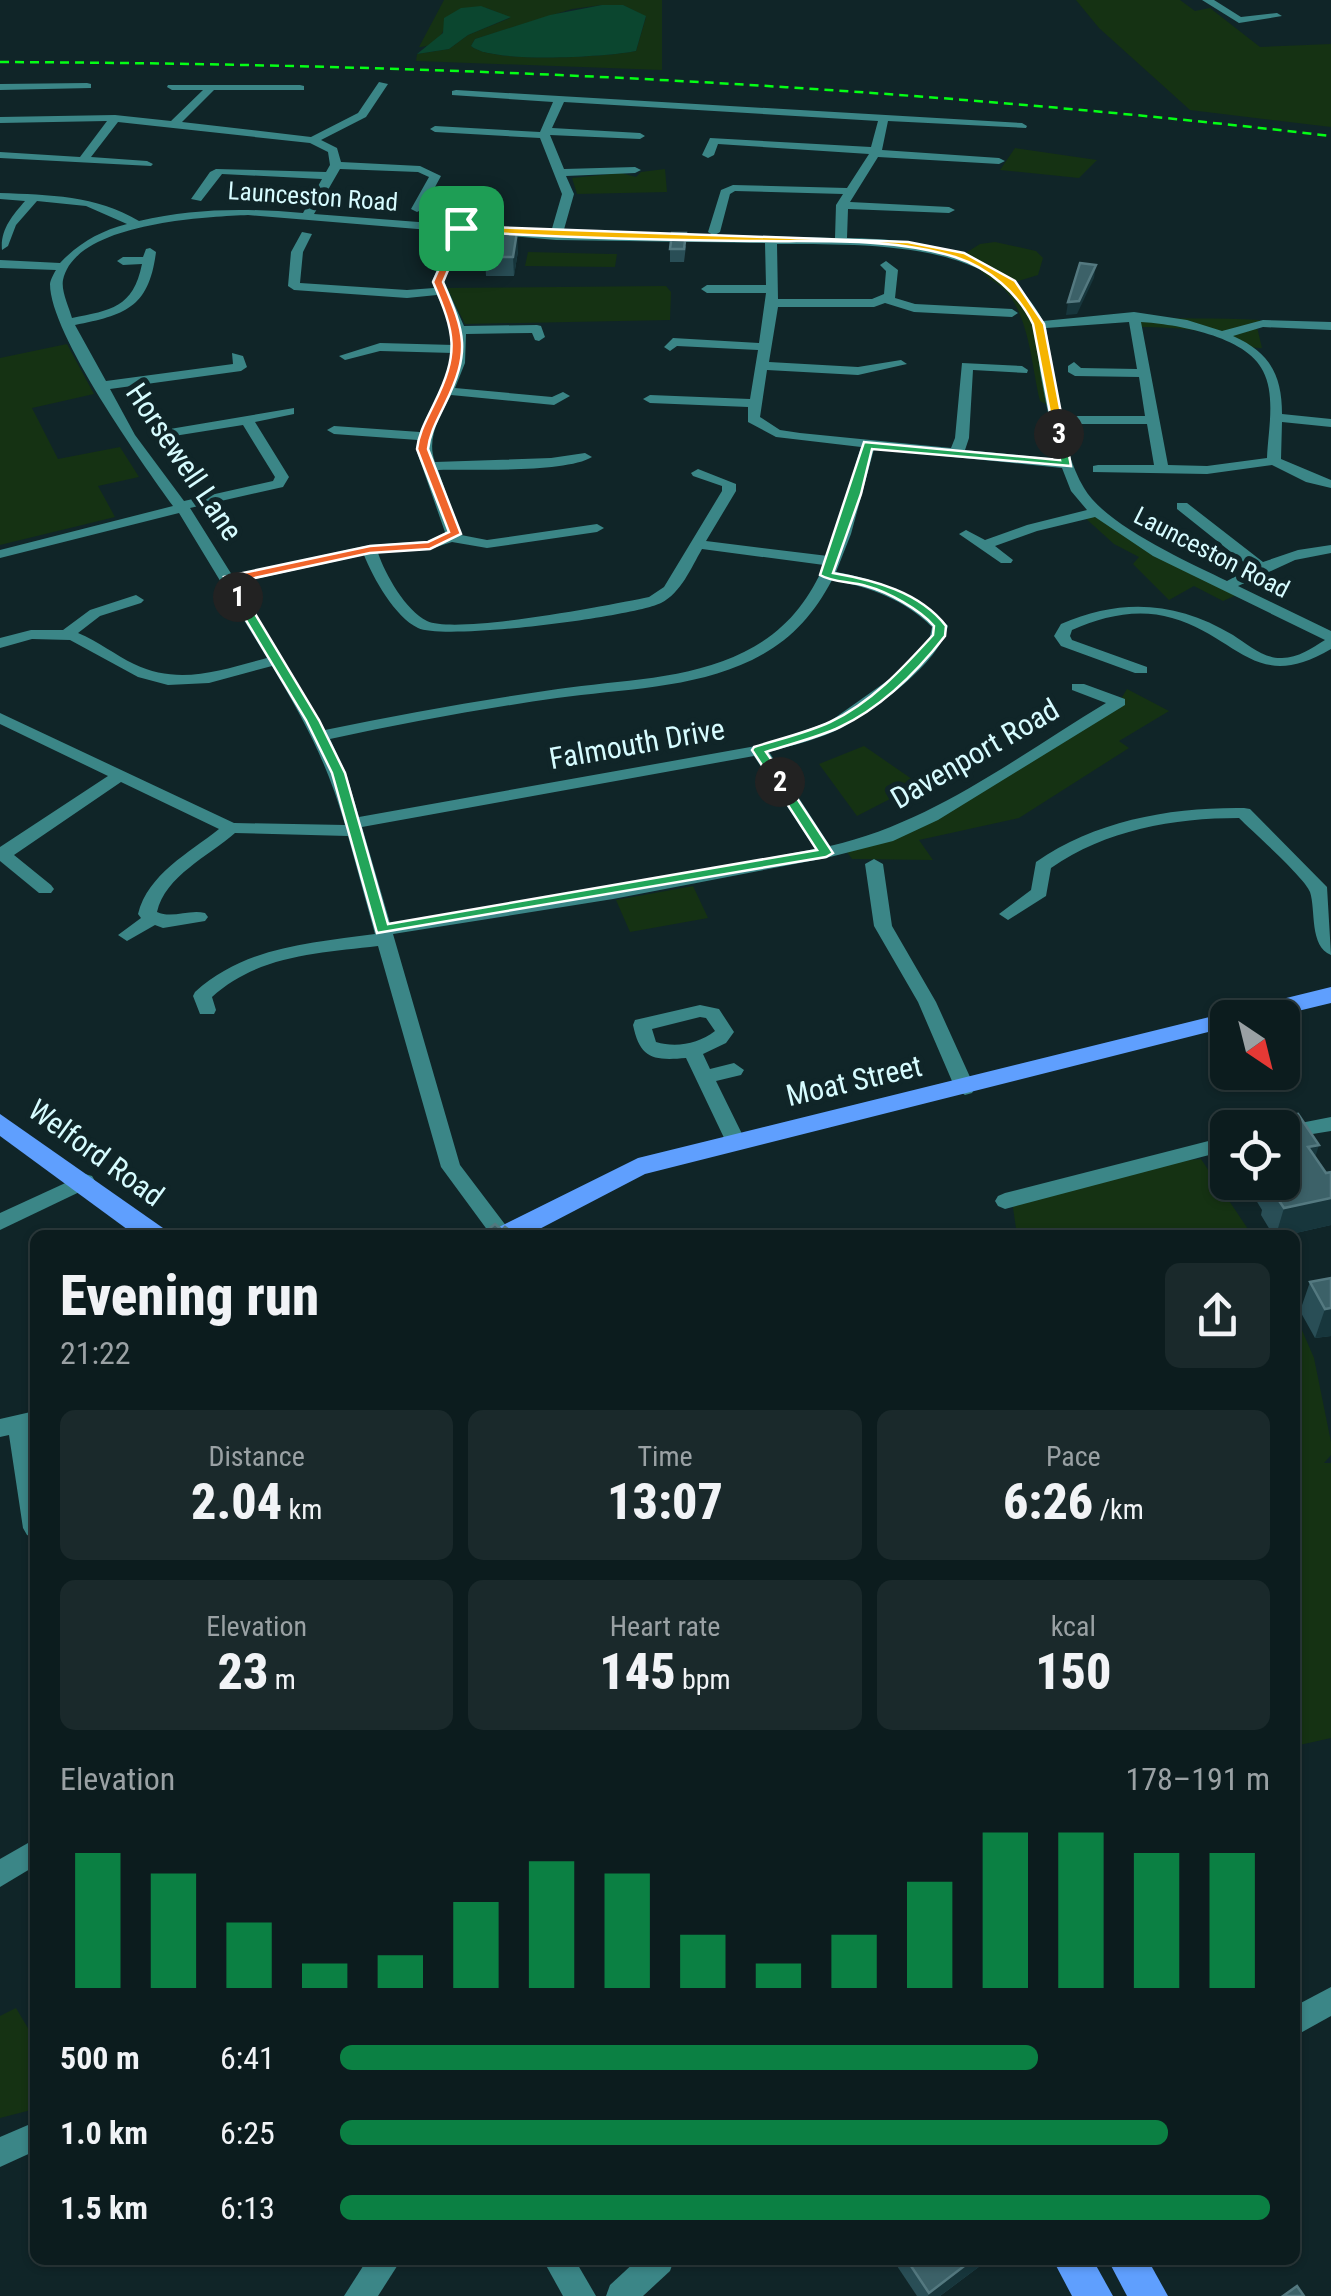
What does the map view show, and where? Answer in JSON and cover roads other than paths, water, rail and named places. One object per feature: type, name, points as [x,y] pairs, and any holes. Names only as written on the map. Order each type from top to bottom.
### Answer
[{"type":"main road","name":"Moat Street","points":[[1300,1002],[1331,995]]},
{"type":"main road","name":"Moat Street","points":[[521,1230],[638,1168],[1210,1023]]},
{"type":"main road","name":"Welford Road","points":[[0,1124],[84,1182],[143,1230]]},
{"type":"main road","points":[[1075,2265],[1094,2296]]},
{"type":"main road","points":[[1130,2265],[1149,2296]]},
{"type":"street","points":[[1208,0],[1239,20],[1278,16]]},
{"type":"street","points":[[313,140],[362,115],[383,84]]},
{"type":"street","points":[[0,103],[4,87],[87,86]]},
{"type":"street","points":[[172,87],[285,92],[300,88]]},
{"type":"street","points":[[172,126],[210,90]]},
{"type":"street","points":[[456,93],[1022,126]]},
{"type":"street","points":[[556,236],[568,200],[545,133],[560,99]]},
{"type":"street","points":[[84,159],[115,118]]},
{"type":"street","points":[[0,120],[115,118],[313,140],[332,150],[333,170],[306,217]]},
{"type":"street","points":[[841,240],[842,205],[875,152],[884,118]]},
{"type":"street","points":[[435,130],[631,133]]},
{"type":"street","points":[[708,156],[714,140],[979,164],[999,161]]},
{"type":"street","points":[[7,153],[128,166],[147,164]]},
{"type":"street","points":[[197,199],[220,171],[420,169],[435,176],[417,209]]},
{"type":"street","points":[[560,174],[632,172]]},
{"type":"street","points":[[714,232],[725,192],[733,188],[848,191]]},
{"type":"street","points":[[0,192],[93,203],[111,208],[134,224]]},
{"type":"street","points":[[2,242],[34,198]]},
{"type":"street","points":[[842,205],[942,212]]},
{"type":"street","name":"Launceston Road","points":[[63,267],[96,238],[134,224],[179,215],[226,212],[556,236],[908,244],[961,256],[1011,284],[1038,324],[1052,408],[1067,464],[1078,492],[1097,512],[1158,553],[1331,640]]},
{"type":"street","points":[[452,538],[455,534],[423,449],[424,436],[448,391],[460,349],[459,330],[440,291],[439,274],[461,228]]},
{"type":"street","points":[[770,239],[772,296],[753,419],[776,434],[1067,464]]},
{"type":"street","points":[[308,240],[292,290],[407,294],[440,291]]},
{"type":"street","points":[[68,323],[103,316],[134,301],[145,288],[149,256],[123,261]]},
{"type":"street","points":[[0,264],[63,267]]},
{"type":"street","points":[[886,265],[892,270],[890,296],[886,299]]},
{"type":"street","name":"Horsewell Lane","points":[[63,267],[56,283],[68,323],[101,386],[135,446],[229,580],[321,736],[338,773],[451,1167],[509,1230]]},
{"type":"street","points":[[707,289],[862,304],[886,299],[914,308],[994,309],[1012,313]]},
{"type":"street","points":[[1038,324],[1134,316],[1177,320],[1224,335],[1250,349],[1272,375],[1274,461]]},
{"type":"street","points":[[1134,316],[1162,470]]},
{"type":"street","points":[[1224,335],[1260,322],[1331,326]]},
{"type":"street","points":[[459,330],[538,331]]},
{"type":"street","points":[[670,347],[673,342],[766,347]]},
{"type":"street","points":[[354,356],[380,347],[460,349]]},
{"type":"street","points":[[762,366],[895,370]]},
{"type":"street","points":[[956,454],[962,438],[961,366],[1022,370]]},
{"type":"street","points":[[1074,366],[1075,372],[1143,374]]},
{"type":"street","points":[[101,386],[242,367]]},
{"type":"street","points":[[448,391],[556,401]]},
{"type":"street","points":[[650,399],[754,403]]},
{"type":"street","points":[[165,434],[288,411]]},
{"type":"street","points":[[1076,417],[1153,420]]},
{"type":"street","points":[[1275,417],[1331,423]]},
{"type":"street","points":[[0,554],[289,481],[247,420]]},
{"type":"street","points":[[334,430],[424,436]]},
{"type":"street","points":[[321,736],[503,701],[697,674],[729,665],[784,634],[804,614],[828,568],[856,494],[868,445]]},
{"type":"street","points":[[432,466],[585,458]]},
{"type":"street","points":[[1098,469],[1206,470],[1274,461],[1331,484]]},
{"type":"street","points":[[370,549],[372,560],[414,619],[426,627],[454,630],[654,601],[670,590],[729,490],[729,484],[722,479],[698,473]]},
{"type":"street","points":[[1182,506],[1260,567]]},
{"type":"street","points":[[984,544],[1097,512]]},
{"type":"street","points":[[229,580],[370,549],[430,545],[452,538],[487,544],[563,538],[597,528]]},
{"type":"street","points":[[966,534],[1006,560]]},
{"type":"street","points":[[696,544],[828,568]]},
{"type":"street","points":[[1226,587],[1260,567],[1305,552],[1331,549]]},
{"type":"street","name":"Falmouth Drive","points":[[231,828],[354,827],[758,750],[834,725],[900,679],[939,636],[940,626],[932,616],[902,598],[828,568]]},
{"type":"street","points":[[70,632],[96,613],[136,600]]},
{"type":"street","points":[[1140,670],[1075,648],[1062,636],[1066,627],[1089,617],[1135,608],[1166,610],[1216,632],[1236,654],[1289,662],[1331,640]]},
{"type":"street","points":[[0,643],[26,634],[70,632],[149,675],[168,680],[214,677],[276,660]]},
{"type":"street","name":"Davenport Road","points":[[1078,687],[1138,711]]},
{"type":"street","name":"Davenport Road","points":[[198,1001],[232,969],[262,959],[826,853],[887,836],[932,816],[1120,702]]},
{"type":"street","points":[[0,718],[231,828],[168,879],[152,896],[147,914],[163,922],[199,917]]},
{"type":"street","points":[[758,750],[826,853]]},
{"type":"street","points":[[45,889],[1,853],[119,776]]},
{"type":"street","points":[[1008,914],[1040,892],[1042,866],[1059,852],[1146,824],[1219,812],[1244,813],[1318,887],[1322,922],[1331,949]]},
{"type":"street","points":[[874,864],[884,926],[927,1002],[965,1088]]},
{"type":"street","points":[[1035,895],[1055,905]]},
{"type":"street","points":[[127,934],[153,918]]},
{"type":"street","points":[[691,1048],[736,1142]]},
{"type":"street","points":[[704,1077],[734,1070]]},
{"type":"street","points":[[1300,1129],[1331,1124]]},
{"type":"street","points":[[1005,1201],[1210,1148]]},
{"type":"street","points":[[0,1222],[84,1182]]},
{"type":"street","points":[[18,1424],[30,1497]]},
{"type":"street","points":[[0,1874],[30,1854]]},
{"type":"street","points":[[1300,2019],[1331,2001]]},
{"type":"street","points":[[0,2152],[30,2138]]},
{"type":"street","points":[[359,2296],[382,2265]]},
{"type":"street","points":[[561,2265],[582,2296]]},
{"type":"street","points":[[622,2296],[654,2265]]},
{"type":"railway","points":[[0,62],[334,67],[667,80],[999,103],[1331,136]]}]
